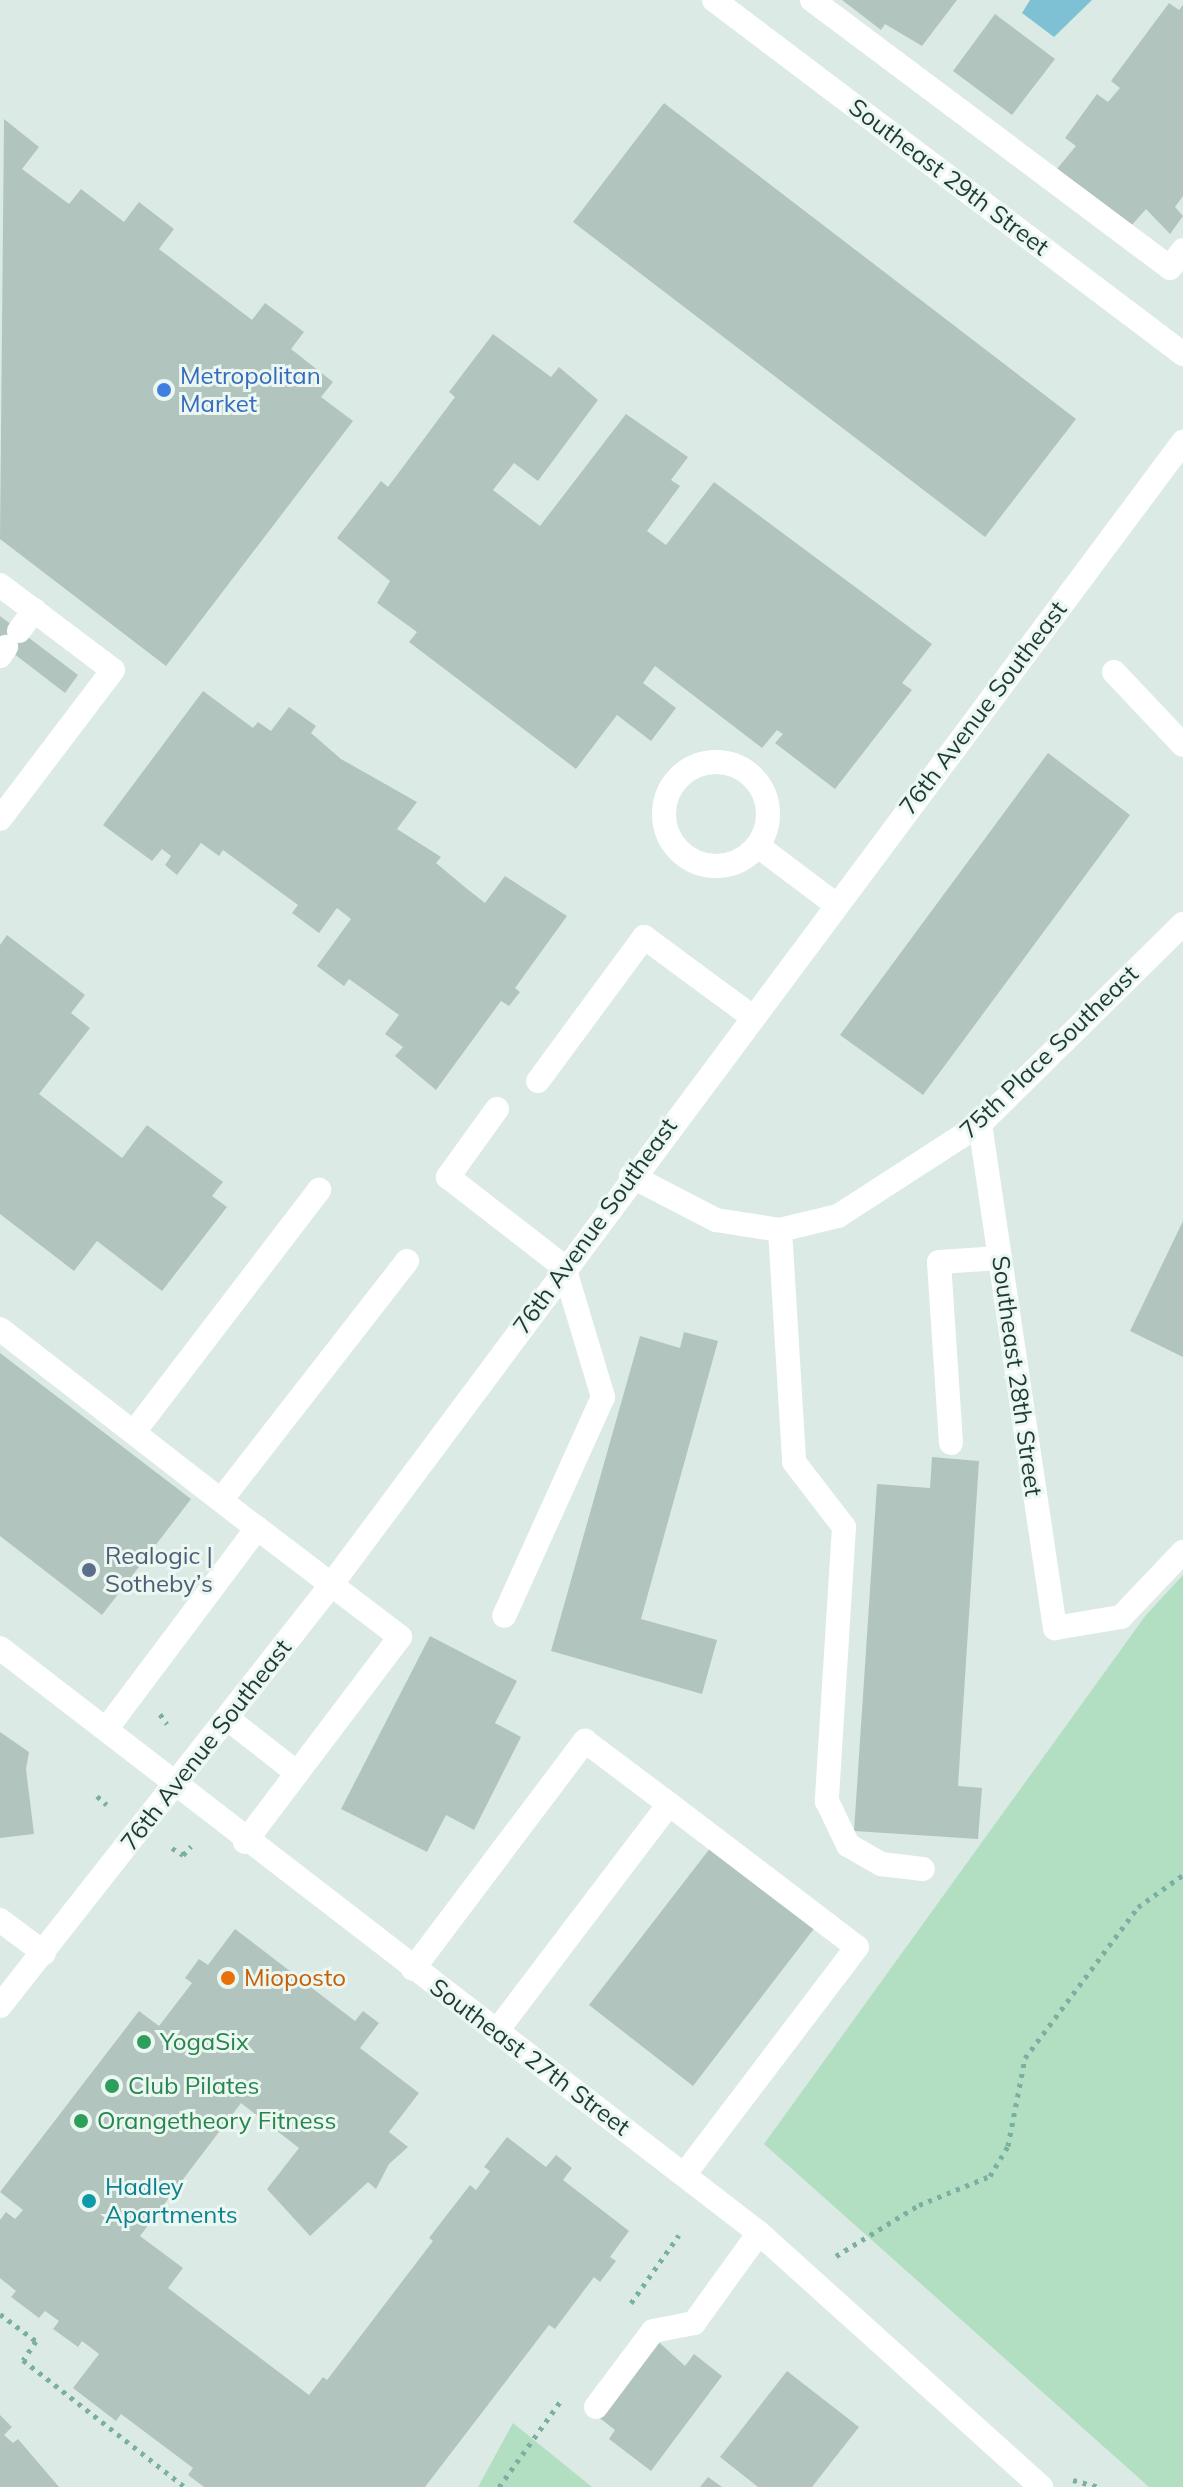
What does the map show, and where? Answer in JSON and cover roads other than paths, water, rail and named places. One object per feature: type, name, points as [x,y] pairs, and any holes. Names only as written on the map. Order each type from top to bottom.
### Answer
[{"type":"street","points":[[812,0],[1170,268],[1183,250]]},
{"type":"street","name":"Southeast 29th Street","points":[[729,4],[1183,354]]},
{"type":"street","name":"76th Avenue Southeast","points":[[0,2006],[331,1585],[631,1176],[1183,442]]},
{"type":"street","points":[[0,585],[113,670],[0,819]]},
{"type":"street","points":[[8,645],[34,610]]},
{"type":"street","points":[[1114,672],[1183,745]]},
{"type":"street","points":[[717,761],[748,773],[760,784],[769,815],[758,846],[729,866],[702,864],[678,851],[663,818],[673,784],[685,771],[717,761]]},
{"type":"street","points":[[758,846],[835,904]]},
{"type":"street","name":"75th Place Southeast","points":[[780,1230],[838,1216],[980,1124],[1183,924]]},
{"type":"street","points":[[538,1081],[644,937],[751,1016]]},
{"type":"street","points":[[497,1109],[448,1177],[564,1267],[603,1397],[504,1616]]},
{"type":"street","name":"Southeast 28th Street","points":[[980,1124],[1055,1628],[1121,1617],[1183,1552]]},
{"type":"street","points":[[631,1176],[716,1220],[780,1230],[794,1462],[844,1527],[827,1801],[848,1845],[881,1864],[923,1869]]},
{"type":"street","points":[[134,1432],[319,1190]]},
{"type":"street","points":[[951,1443],[939,1262],[1000,1258]]},
{"type":"street","points":[[221,1500],[407,1261]]},
{"type":"street","points":[[0,1329],[400,1637],[245,1842]]},
{"type":"street","points":[[107,1728],[257,1528]]},
{"type":"street","name":"Southeast 27th Street","points":[[0,1648],[107,1728],[172,1786],[759,2233],[1041,2487]]},
{"type":"street","points":[[228,1719],[297,1773]]},
{"type":"street","points":[[413,1969],[585,1741],[669,1804],[857,1947],[685,2174]]},
{"type":"street","points":[[496,2032],[669,1804]]},
{"type":"street","points":[[0,1920],[44,1953]]},
{"type":"street","points":[[596,2407],[653,2331],[694,2323],[759,2233]]},
{"type":"water","points":[[1030,0],[1092,0],[1054,37],[1022,13]]},
{"type":"place","name":"Metropolitan Market","points":[[164,390]]},
{"type":"place","name":"Realogic | Sotheby’s","points":[[89,1570]]},
{"type":"place","name":"Mioposto","points":[[228,1978]]},
{"type":"place","name":"YogaSix","points":[[144,2042]]},
{"type":"place","name":"Club Pilates","points":[[112,2086]]},
{"type":"place","name":"Orangetheory Fitness","points":[[81,2121]]},
{"type":"place","name":"Hadley Apartments","points":[[89,2201]]}]
